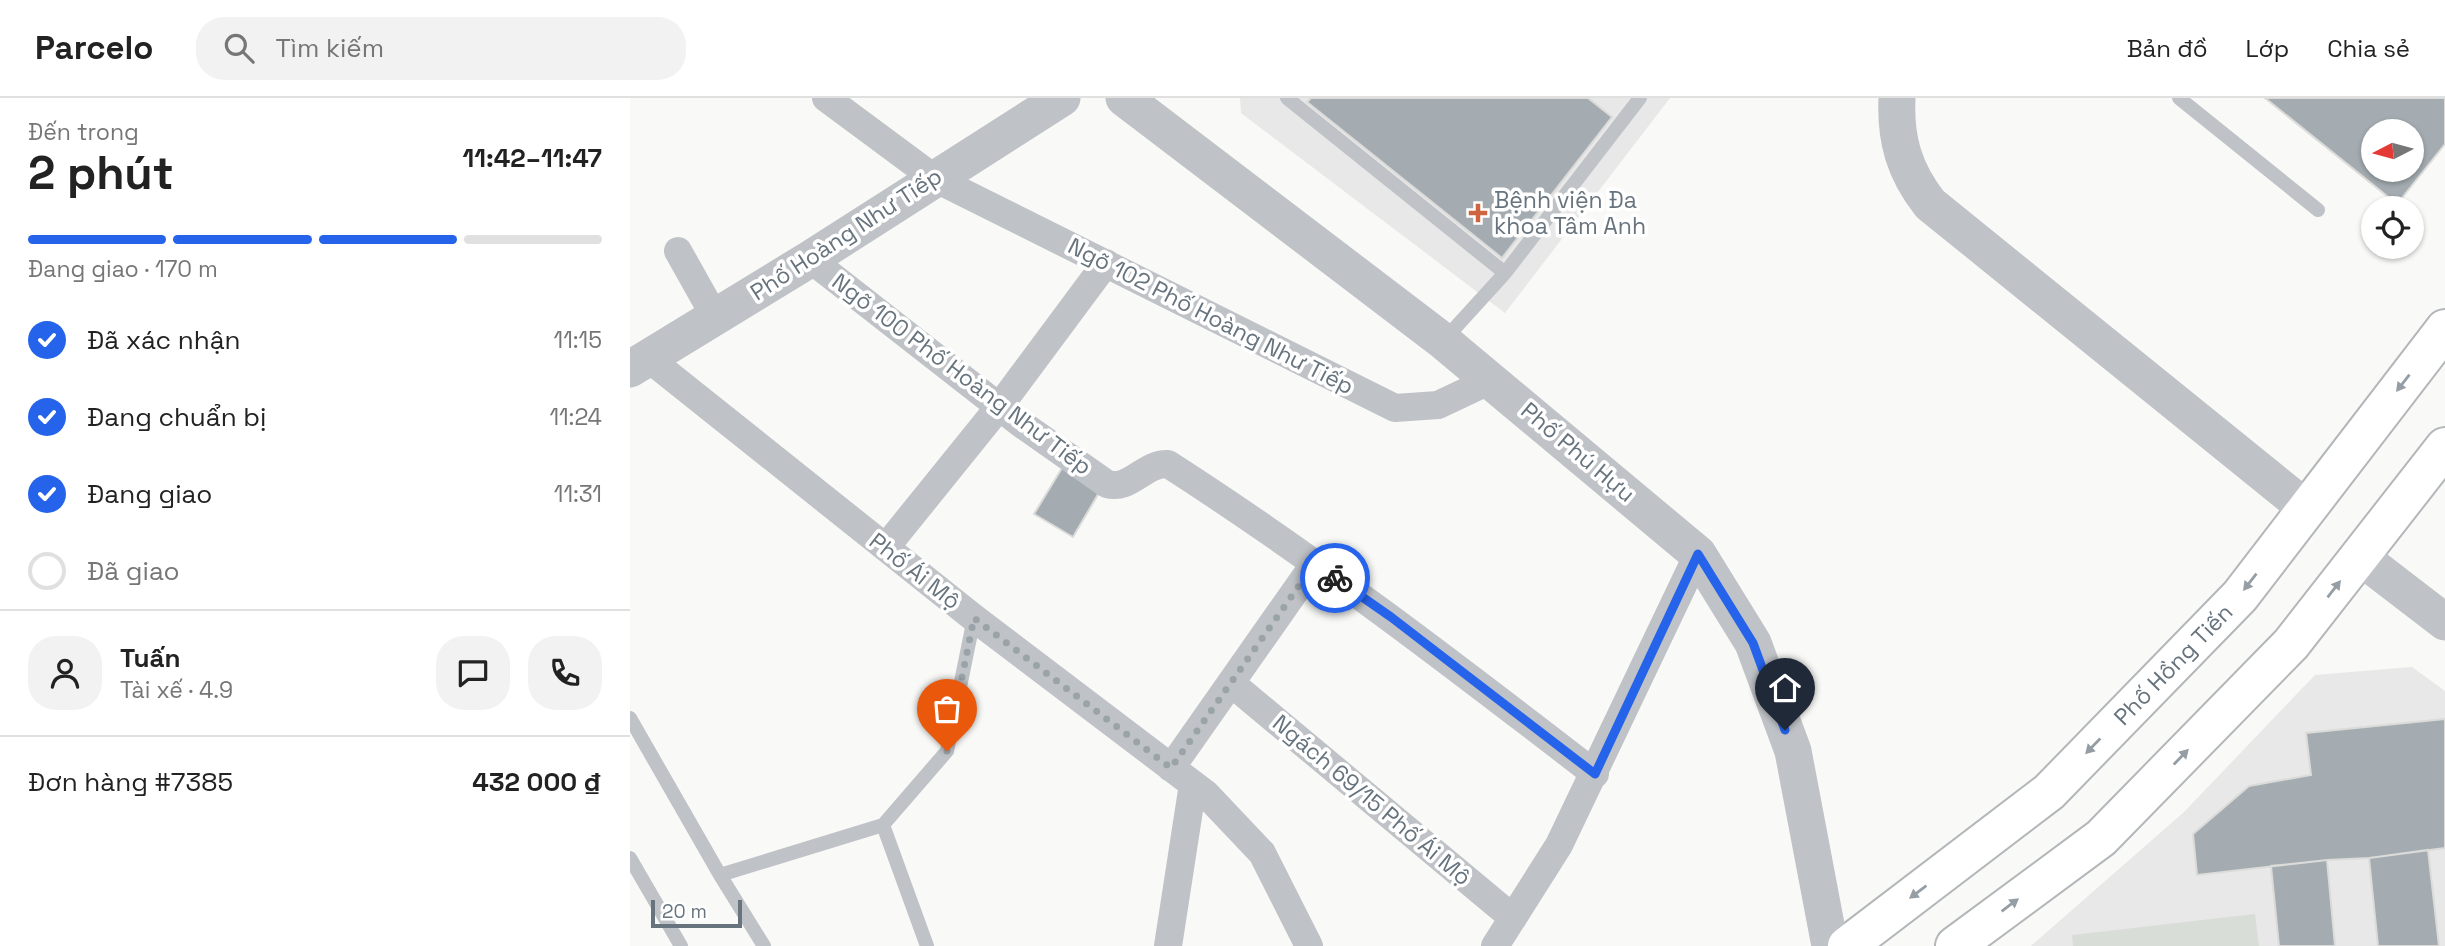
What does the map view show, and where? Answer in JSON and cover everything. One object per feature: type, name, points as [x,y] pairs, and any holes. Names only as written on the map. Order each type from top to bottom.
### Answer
[{"type":"main road","name":"Phố Hồng Tiến","points":[[1847,946],[2049,792],[2240,596],[2445,329]]},
{"type":"main road","points":[[1955,946],[2101,838],[2291,644],[2445,447]]},
{"type":"street","name":"Ngõ 102 Phố Hoàng Như Tiếp","points":[[826,98],[934,178],[1395,408],[1438,405],[1492,380]]},
{"type":"street","name":"Phố Hoàng Như Tiếp","points":[[639,363],[810,259],[1062,98]]},
{"type":"street","name":"Phố Phú Hựu","points":[[1125,98],[1443,341],[1698,554],[1753,643],[1793,751],[1830,946]]},
{"type":"street","points":[[1897,98],[1897,128],[1902,156],[1909,174],[1930,204],[2307,509]]},
{"type":"street","points":[[678,251],[715,317]]},
{"type":"street","name":"Ngõ 100 Phố Hoàng Như Tiếp","points":[[810,259],[999,407],[1113,486],[1123,485],[1150,466],[1168,464],[1240,510],[1391,617],[1595,774]]},
{"type":"street","points":[[886,547],[999,407],[1106,263]]},
{"type":"street","name":"Phố Ái Mộ","points":[[639,363],[886,547],[974,618],[1206,794],[1262,853],[1309,946]]},
{"type":"street","points":[[1495,946],[1559,845],[1698,554]]},
{"type":"street","points":[[2359,556],[2445,622]]},
{"type":"street","points":[[1168,946],[1182,776],[1231,683],[1315,563]]},
{"type":"street","name":"Ngách 69/15 Phố Ái Mộ","points":[[1231,683],[1513,918]]},
{"type":"lane","points":[[1287,98],[1505,273]]},
{"type":"lane","points":[[1443,341],[1505,273],[1640,98]]},
{"type":"lane","points":[[2179,98],[2318,210]]},
{"type":"lane","points":[[720,875],[883,825],[947,751],[974,618]]},
{"type":"lane","points":[[630,718],[764,946]]},
{"type":"lane","points":[[883,825],[927,946]]},
{"type":"lane","points":[[630,858],[681,946]]},
{"type":"shaded area","name":"Bệnh viện Đa khoa Tâm Anh","points":[[1240,98],[1670,98],[1505,313],[1241,113]]},
{"type":"shaded area","points":[[2412,667],[2445,691],[2445,946],[2031,946],[2184,812],[2315,675]]},
{"type":"shaded area","points":[[2255,914],[2259,946],[2073,946],[2072,935]]},
{"type":"building","points":[[1311,98],[1588,98],[1612,117],[1502,258],[1307,102]]},
{"type":"building","points":[[2265,98],[2445,98],[2445,144],[2424,170],[2424,119],[2361,119],[2361,175]]},
{"type":"building","points":[[2370,182],[2415,182],[2403,196],[2387,196]]},
{"type":"building","points":[[1062,468],[1100,491],[1073,537],[1034,514]]},
{"type":"building","points":[[2445,719],[2445,848],[2197,875],[2193,834],[2249,786],[2311,775],[2306,733]]},
{"type":"building","points":[[2428,850],[2439,946],[2378,946],[2369,858]]},
{"type":"building","points":[[2327,860],[2335,946],[2279,946],[2271,866]]},
{"type":"way so far","points":[[947,751],[974,618],[1171,768],[1315,563],[1335,578]]},
{"type":"place","name":"Bệnh viện Đa khoa Tâm Anh","points":[[1478,213]]},
{"type":"route","points":[[1335,578],[1391,617],[1595,774],[1698,554],[1753,643],[1785,730]]}]
